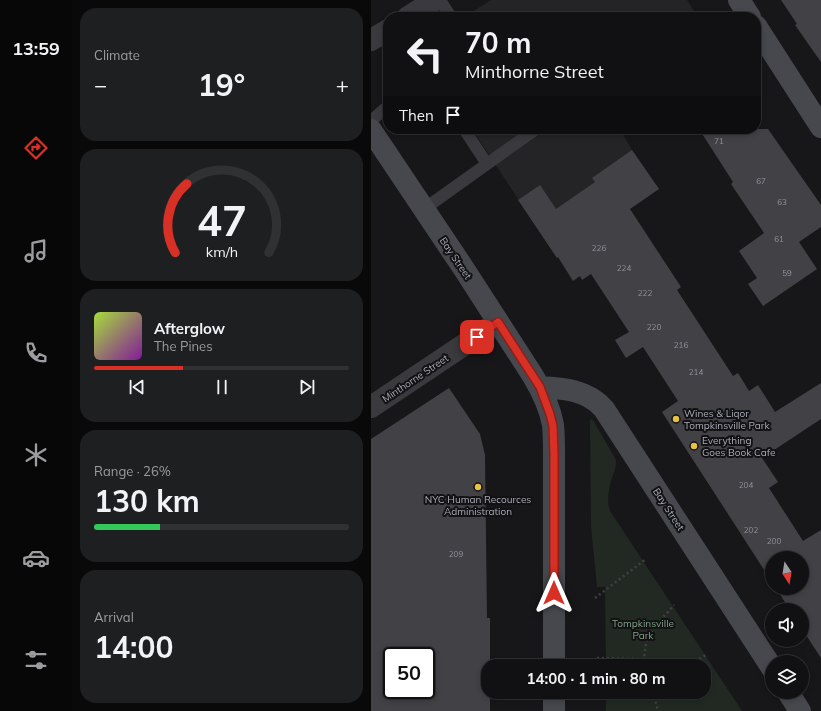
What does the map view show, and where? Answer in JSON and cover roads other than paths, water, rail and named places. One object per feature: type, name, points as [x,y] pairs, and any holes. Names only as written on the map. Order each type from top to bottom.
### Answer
[{"type":"main road","points":[[739,0],[747,12]]},
{"type":"main road","points":[[761,34],[821,126]]},
{"type":"main road","name":"Bay Street","points":[[371,130],[540,387],[550,414],[554,440],[554,659]]},
{"type":"main road","name":"Bay Street","points":[[540,387],[563,389],[582,394],[595,400],[604,409],[765,657]]},
{"type":"main road","points":[[554,699],[554,711]]},
{"type":"main road","points":[[792,699],[800,711]]},
{"type":"street","points":[[416,12],[435,0]]},
{"type":"street","points":[[371,40],[383,33]]},
{"type":"street","name":"Minthorne Street","points":[[371,407],[498,322]]},
{"type":"lane","points":[[440,0],[448,12]]},
{"type":"lane","points":[[371,121],[383,110]]},
{"type":"lane","points":[[467,134],[487,164]]},
{"type":"lane","points":[[423,209],[487,164],[524,134]]},
{"type":"place","name":"Wines & Liqor Tompkinsville Park","points":[[676,419]]},
{"type":"place","name":"Everything Goes Book Cafe","points":[[694,446]]},
{"type":"place","name":"NYC Human Recources Administration","points":[[478,487]]},
{"type":"park label","name":"Tompkinsville Park","points":[[643,628]]}]
